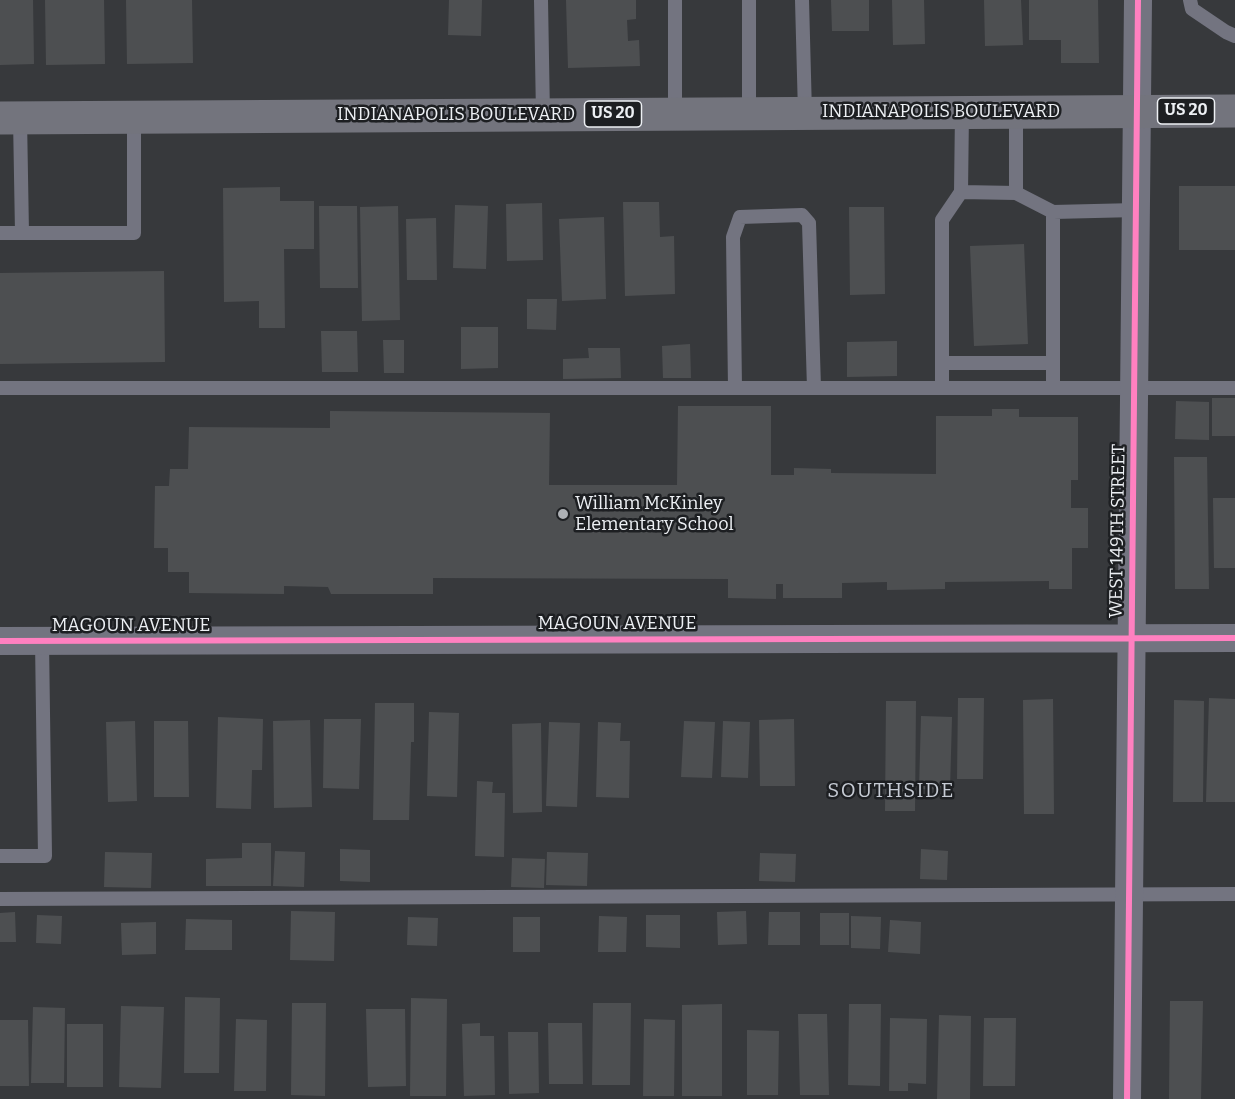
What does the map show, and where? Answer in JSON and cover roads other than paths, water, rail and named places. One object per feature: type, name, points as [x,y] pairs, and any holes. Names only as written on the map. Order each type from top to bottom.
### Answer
[{"type":"main road","name":"INDIANAPOLIS BOULEVARD","points":[[10,118],[1235,111]]},
{"type":"street","name":"WEST 149TH STREET","points":[[1127,1099],[1138,0]]},
{"type":"street","name":"MAGOUN AVENUE","points":[[0,641],[1235,638]]},
{"type":"lane","points":[[541,0],[543,115]]},
{"type":"lane","points":[[675,0],[675,114]]},
{"type":"lane","points":[[749,0],[749,114]]},
{"type":"lane","points":[[802,0],[805,113]]},
{"type":"lane","points":[[1190,0],[1191,9],[1235,36]]},
{"type":"lane","points":[[942,388],[942,220],[961,192],[962,112]]},
{"type":"lane","points":[[1016,112],[1016,193]]},
{"type":"lane","points":[[0,233],[134,233],[134,117]]},
{"type":"lane","points":[[10,118],[22,233]]},
{"type":"lane","points":[[961,192],[1016,193],[1053,212],[1136,210]]},
{"type":"lane","points":[[1053,212],[1053,388]]},
{"type":"lane","points":[[735,388],[733,237],[740,217],[802,215],[809,223],[814,388]]},
{"type":"lane","points":[[942,363],[1053,363]]},
{"type":"lane","points":[[0,388],[1235,388]]},
{"type":"lane","points":[[0,856],[45,856],[42,641]]},
{"type":"lane","points":[[0,899],[1235,894]]},
{"type":"place","name":"William McKinley Elementary School","points":[[563,514]]},
{"type":"district","name":"SOUTHSIDE","points":[[891,791]]}]
